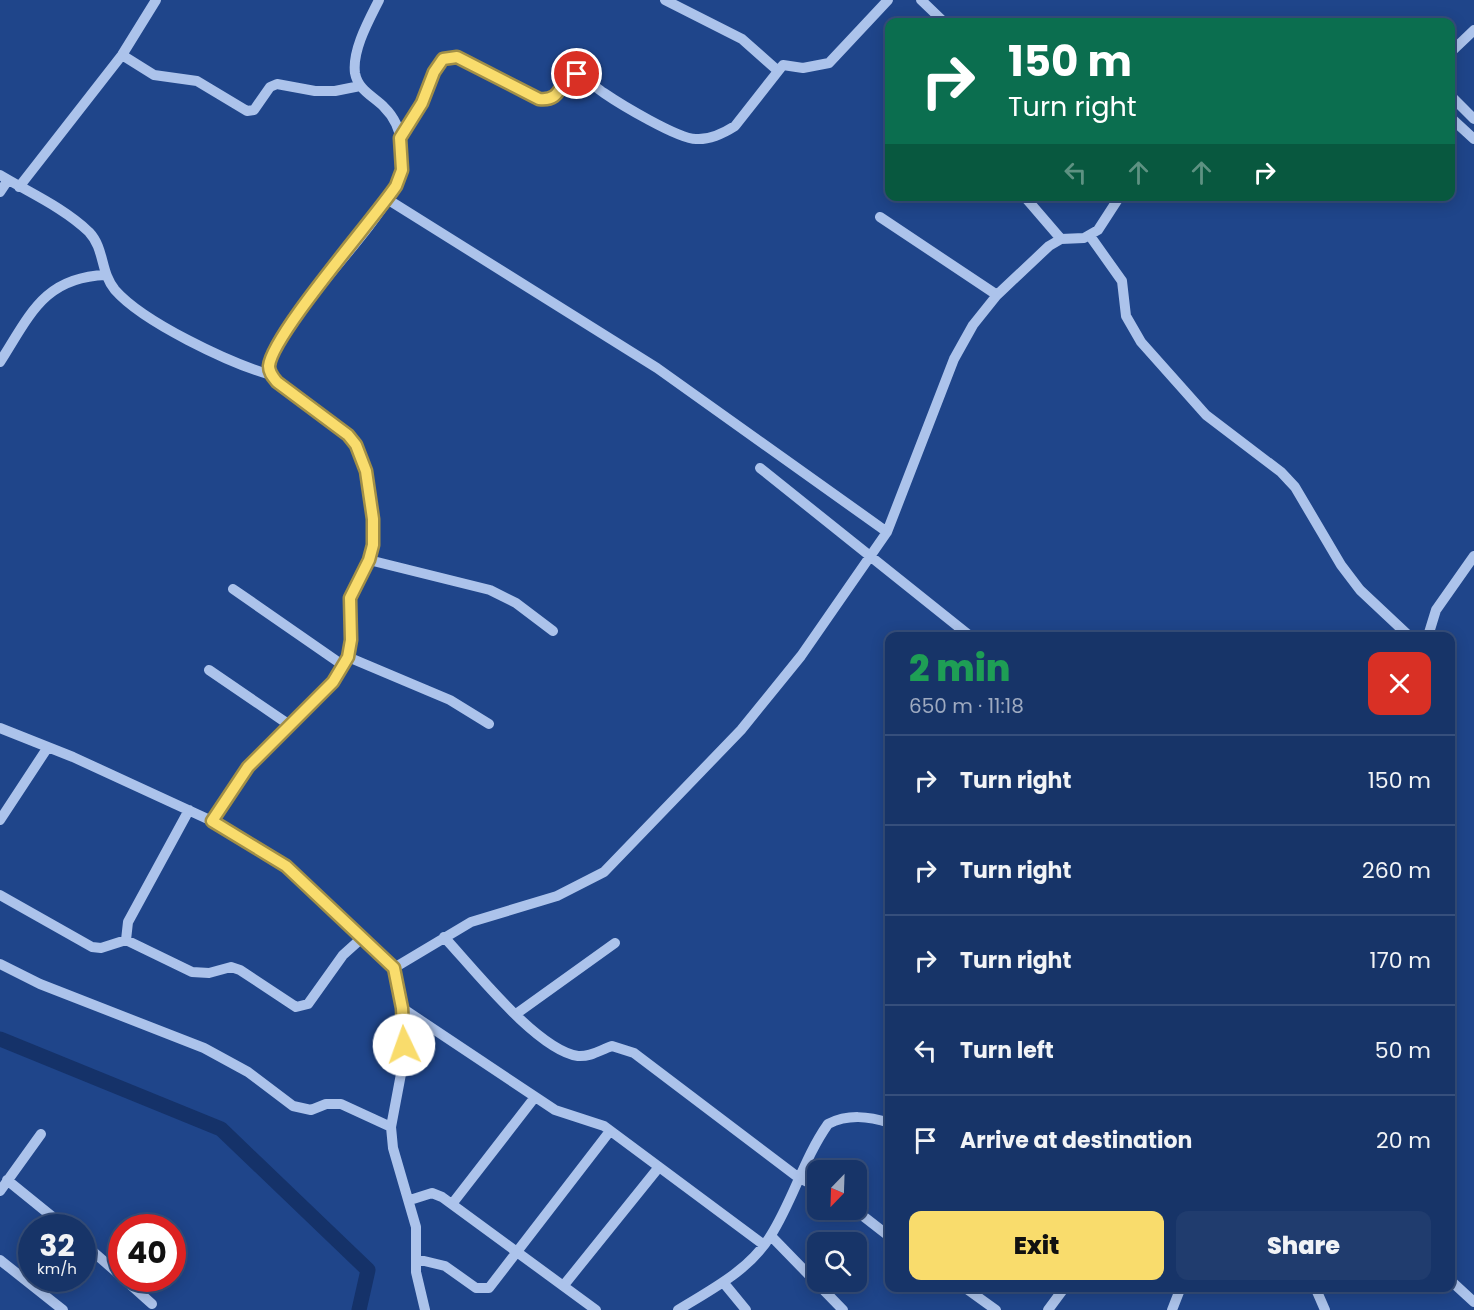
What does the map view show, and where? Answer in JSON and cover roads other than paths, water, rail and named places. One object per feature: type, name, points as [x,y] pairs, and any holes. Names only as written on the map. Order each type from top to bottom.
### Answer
[{"type":"street","points":[[19,187],[122,56],[156,0]]},
{"type":"street","points":[[271,375],[269,366],[273,355],[288,329],[387,199],[402,170],[397,125],[386,108],[360,86],[355,70],[359,46],[379,0]]},
{"type":"street","points":[[665,0],[742,39],[777,70]]},
{"type":"street","points":[[400,138],[422,103],[438,64],[449,56],[465,61],[539,99],[548,100],[555,97],[565,80],[577,74],[621,104],[682,136],[695,139],[725,132],[735,126],[783,65],[803,68],[829,63],[888,0]]},
{"type":"street","points":[[921,0],[940,18]]},
{"type":"street","points":[[1455,48],[1474,30]]},
{"type":"street","points":[[122,56],[154,75],[197,81],[247,111],[254,110],[270,87],[277,84],[315,91],[335,91],[360,86]]},
{"type":"street","points":[[1455,100],[1474,119]]},
{"type":"street","points":[[1455,122],[1474,139]]},
{"type":"street","points":[[0,192],[4,177],[55,207],[88,231],[102,252],[106,275],[114,289],[124,298],[168,328],[233,363],[271,375],[341,430],[356,445],[366,471],[373,519],[373,545],[369,560],[350,598],[351,640],[346,661],[333,682],[288,724],[248,767],[212,821]]},
{"type":"street","points":[[387,199],[657,368],[887,532]]},
{"type":"street","points":[[1028,201],[1062,239]]},
{"type":"street","points":[[394,968],[471,922],[557,896],[604,872],[741,730],[801,656],[887,532],[954,359],[973,324],[997,295],[1041,253],[1062,239],[1090,236],[1098,230],[1116,201]]},
{"type":"street","points":[[880,217],[997,295]]},
{"type":"street","points":[[1090,236],[1122,281],[1126,316],[1141,342],[1206,415],[1281,472],[1295,487],[1341,565],[1360,590],[1405,632]]},
{"type":"street","points":[[0,362],[37,304],[47,294],[69,280],[106,275]]},
{"type":"street","points":[[760,468],[965,632]]},
{"type":"street","points":[[1429,632],[1436,610],[1474,556]]},
{"type":"street","points":[[369,560],[490,591],[516,603],[553,631]]},
{"type":"street","points":[[233,589],[346,661],[450,700],[489,724]]},
{"type":"street","points":[[209,670],[288,724]]},
{"type":"street","points":[[0,728],[48,747],[212,821],[286,866],[394,968],[402,1008],[404,1058],[391,1127],[393,1148],[416,1227],[419,1291],[425,1310]]},
{"type":"street","points":[[0,820],[48,747]]},
{"type":"street","points":[[126,939],[128,922],[189,810]]},
{"type":"street","points":[[0,895],[92,947],[101,948],[126,939],[192,972],[200,974],[231,968],[240,970],[290,1004],[303,1007],[314,998],[343,955],[363,937]]},
{"type":"street","points":[[444,938],[536,1034],[569,1054],[592,1056],[612,1046],[634,1053],[799,1179],[807,1182]]},
{"type":"street","points":[[516,1014],[615,943]]},
{"type":"street","points":[[0,964],[56,990],[204,1048],[248,1072],[293,1106],[310,1110],[326,1104],[341,1104],[391,1127]]},
{"type":"street","points":[[402,1008],[564,1114],[597,1122],[659,1167],[768,1240],[843,1310]]},
{"type":"street","points":[[452,1204],[535,1096]]},
{"type":"street","points":[[678,1310],[723,1282],[749,1262],[768,1240],[828,1124],[841,1118],[854,1116],[885,1123]]},
{"type":"street","points":[[416,1259],[445,1266],[476,1288],[483,1290],[494,1283],[610,1131]]},
{"type":"street","points":[[0,1191],[41,1134]]},
{"type":"street","points":[[564,1285],[659,1167]]},
{"type":"street","points":[[7,1180],[49,1214]]},
{"type":"street","points":[[410,1200],[432,1193],[452,1204],[596,1310]]},
{"type":"street","points":[[867,1219],[885,1233]]},
{"type":"street","points":[[96,1254],[108,1265]]},
{"type":"street","points":[[0,1260],[63,1310]]},
{"type":"street","points":[[723,1282],[746,1310]]},
{"type":"street","points":[[1455,1285],[1474,1302]]},
{"type":"street","points":[[139,1292],[152,1304]]},
{"type":"street","points":[[971,1292],[996,1310]]},
{"type":"street","points":[[1048,1310],[1061,1292]]},
{"type":"street","points":[[1172,1310],[1179,1292]]},
{"type":"street","points":[[1317,1292],[1325,1310]]},
{"type":"waterway","points":[[0,1039],[221,1129],[368,1270],[359,1310]]}]
